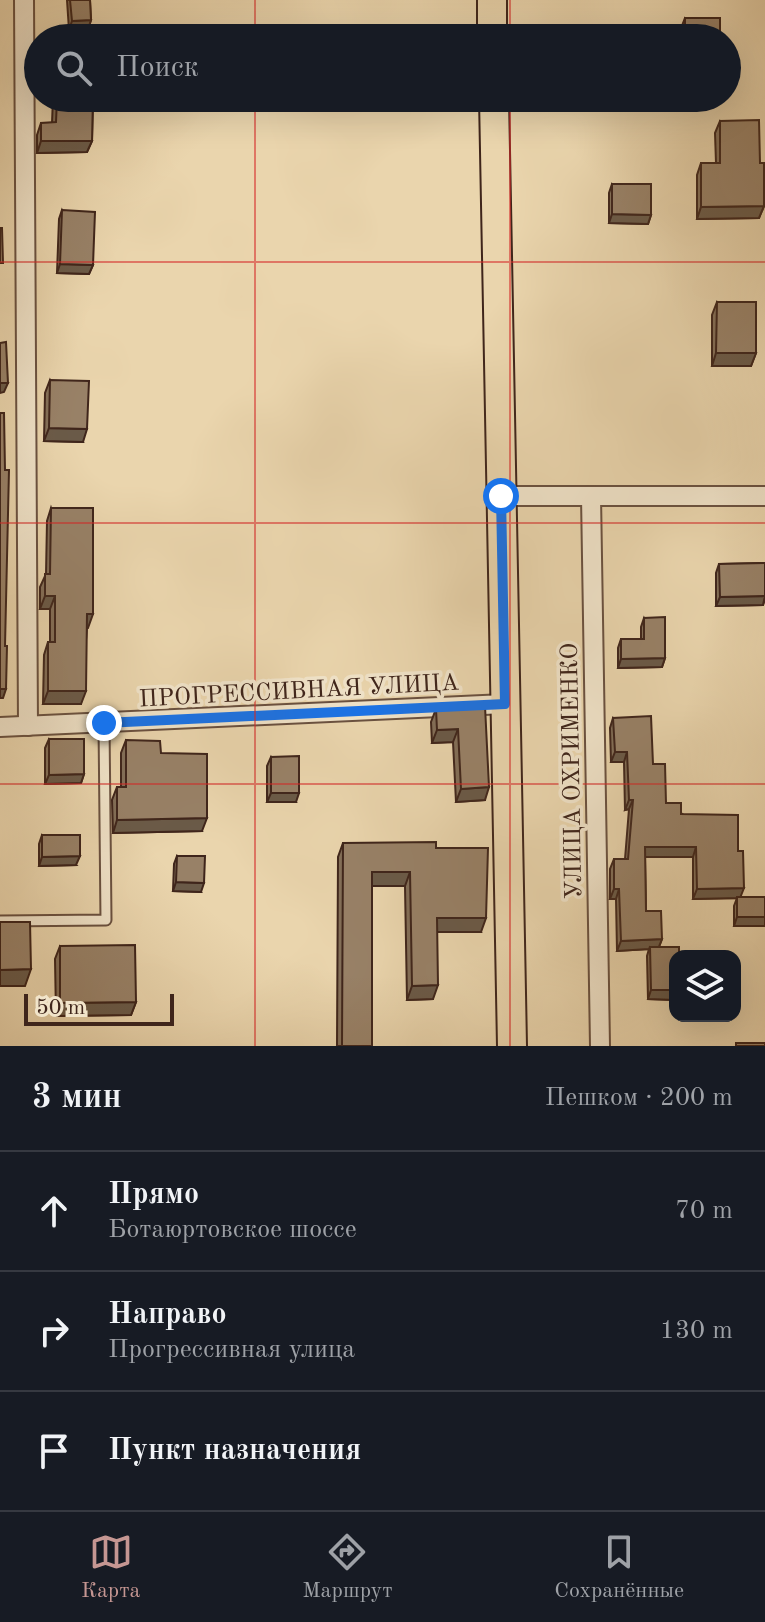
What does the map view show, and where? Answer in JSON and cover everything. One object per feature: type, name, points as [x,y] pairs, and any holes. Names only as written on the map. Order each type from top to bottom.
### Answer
[{"type":"main road","points":[[492,0],[492,24]]},
{"type":"main road","points":[[494,112],[512,1046]]},
{"type":"street","points":[[24,0],[24,24]]},
{"type":"street","points":[[25,112],[28,726]]},
{"type":"street","points":[[501,496],[765,496]]},
{"type":"street","name":"УЛИЦА ОХРИМЕНКО","points":[[591,496],[600,1046]]},
{"type":"street","name":"ПРОГРЕССИВНАЯ УЛИЦА","points":[[0,727],[505,704]]},
{"type":"lane","points":[[0,921],[106,920],[104,723]]},
{"type":"building","points":[[70,0],[90,0],[91,20],[72,21]]},
{"type":"building","points":[[685,18],[720,18],[720,24],[685,24]]},
{"type":"building","points":[[56,112],[93,112],[92,141],[41,141],[41,123],[56,122]]},
{"type":"building","points":[[759,120],[760,163],[764,163],[764,206],[701,207],[701,163],[720,163],[720,121]]},
{"type":"building","points":[[612,184],[651,184],[651,215],[612,214]]},
{"type":"building","points":[[62,210],[95,212],[93,265],[60,264]]},
{"type":"building","points":[[2,228],[3,263],[0,263]]},
{"type":"building","points":[[717,302],[756,302],[756,353],[716,353]]},
{"type":"building","points":[[6,342],[8,383],[0,383],[0,343]]},
{"type":"building","points":[[50,380],[89,381],[87,429],[49,428]]},
{"type":"building","points":[[0,413],[4,413],[5,470],[9,470],[6,689],[0,689]]},
{"type":"building","points":[[51,508],[93,508],[93,614],[87,614],[86,691],[48,691],[48,642],[55,642],[55,596],[45,596],[45,574],[50,574]]},
{"type":"building","points":[[765,563],[765,596],[720,597],[719,564]]},
{"type":"building","points":[[665,617],[665,658],[621,659],[621,639],[644,639],[644,618]]},
{"type":"building","points":[[485,706],[489,787],[461,789],[458,729],[437,730],[436,709]]},
{"type":"building","points":[[651,716],[653,764],[665,764],[666,803],[681,803],[681,814],[738,815],[738,851],[743,851],[744,888],[697,889],[696,847],[645,847],[646,911],[661,911],[662,939],[621,941],[619,889],[614,889],[614,859],[628,859],[633,800],[629,800],[627,752],[615,752],[613,718]]},
{"type":"building","points":[[49,739],[84,739],[84,774],[49,775]]},
{"type":"building","points":[[126,740],[160,741],[161,753],[207,754],[207,818],[117,820],[117,787],[126,787]]},
{"type":"building","points":[[299,756],[299,793],[271,793],[271,757]]},
{"type":"building","points":[[42,835],[80,835],[80,856],[42,857]]},
{"type":"building","points":[[436,842],[436,848],[488,848],[486,918],[437,918],[438,985],[412,986],[410,872],[372,872],[372,1046],[342,1046],[343,843]]},
{"type":"building","points":[[177,856],[205,856],[204,883],[176,882]]},
{"type":"building","points":[[737,897],[765,897],[765,917],[737,917]]},
{"type":"building","points":[[0,922],[30,922],[31,969],[0,970]]},
{"type":"building","points":[[135,945],[136,1002],[60,1003],[60,946]]},
{"type":"building","points":[[650,947],[679,947],[679,950],[669,950],[669,990],[651,990]]},
{"type":"building","points":[[736,1043],[765,1043],[765,1046],[736,1046]]},
{"type":"route","points":[[104,723],[505,704],[501,496]]}]
